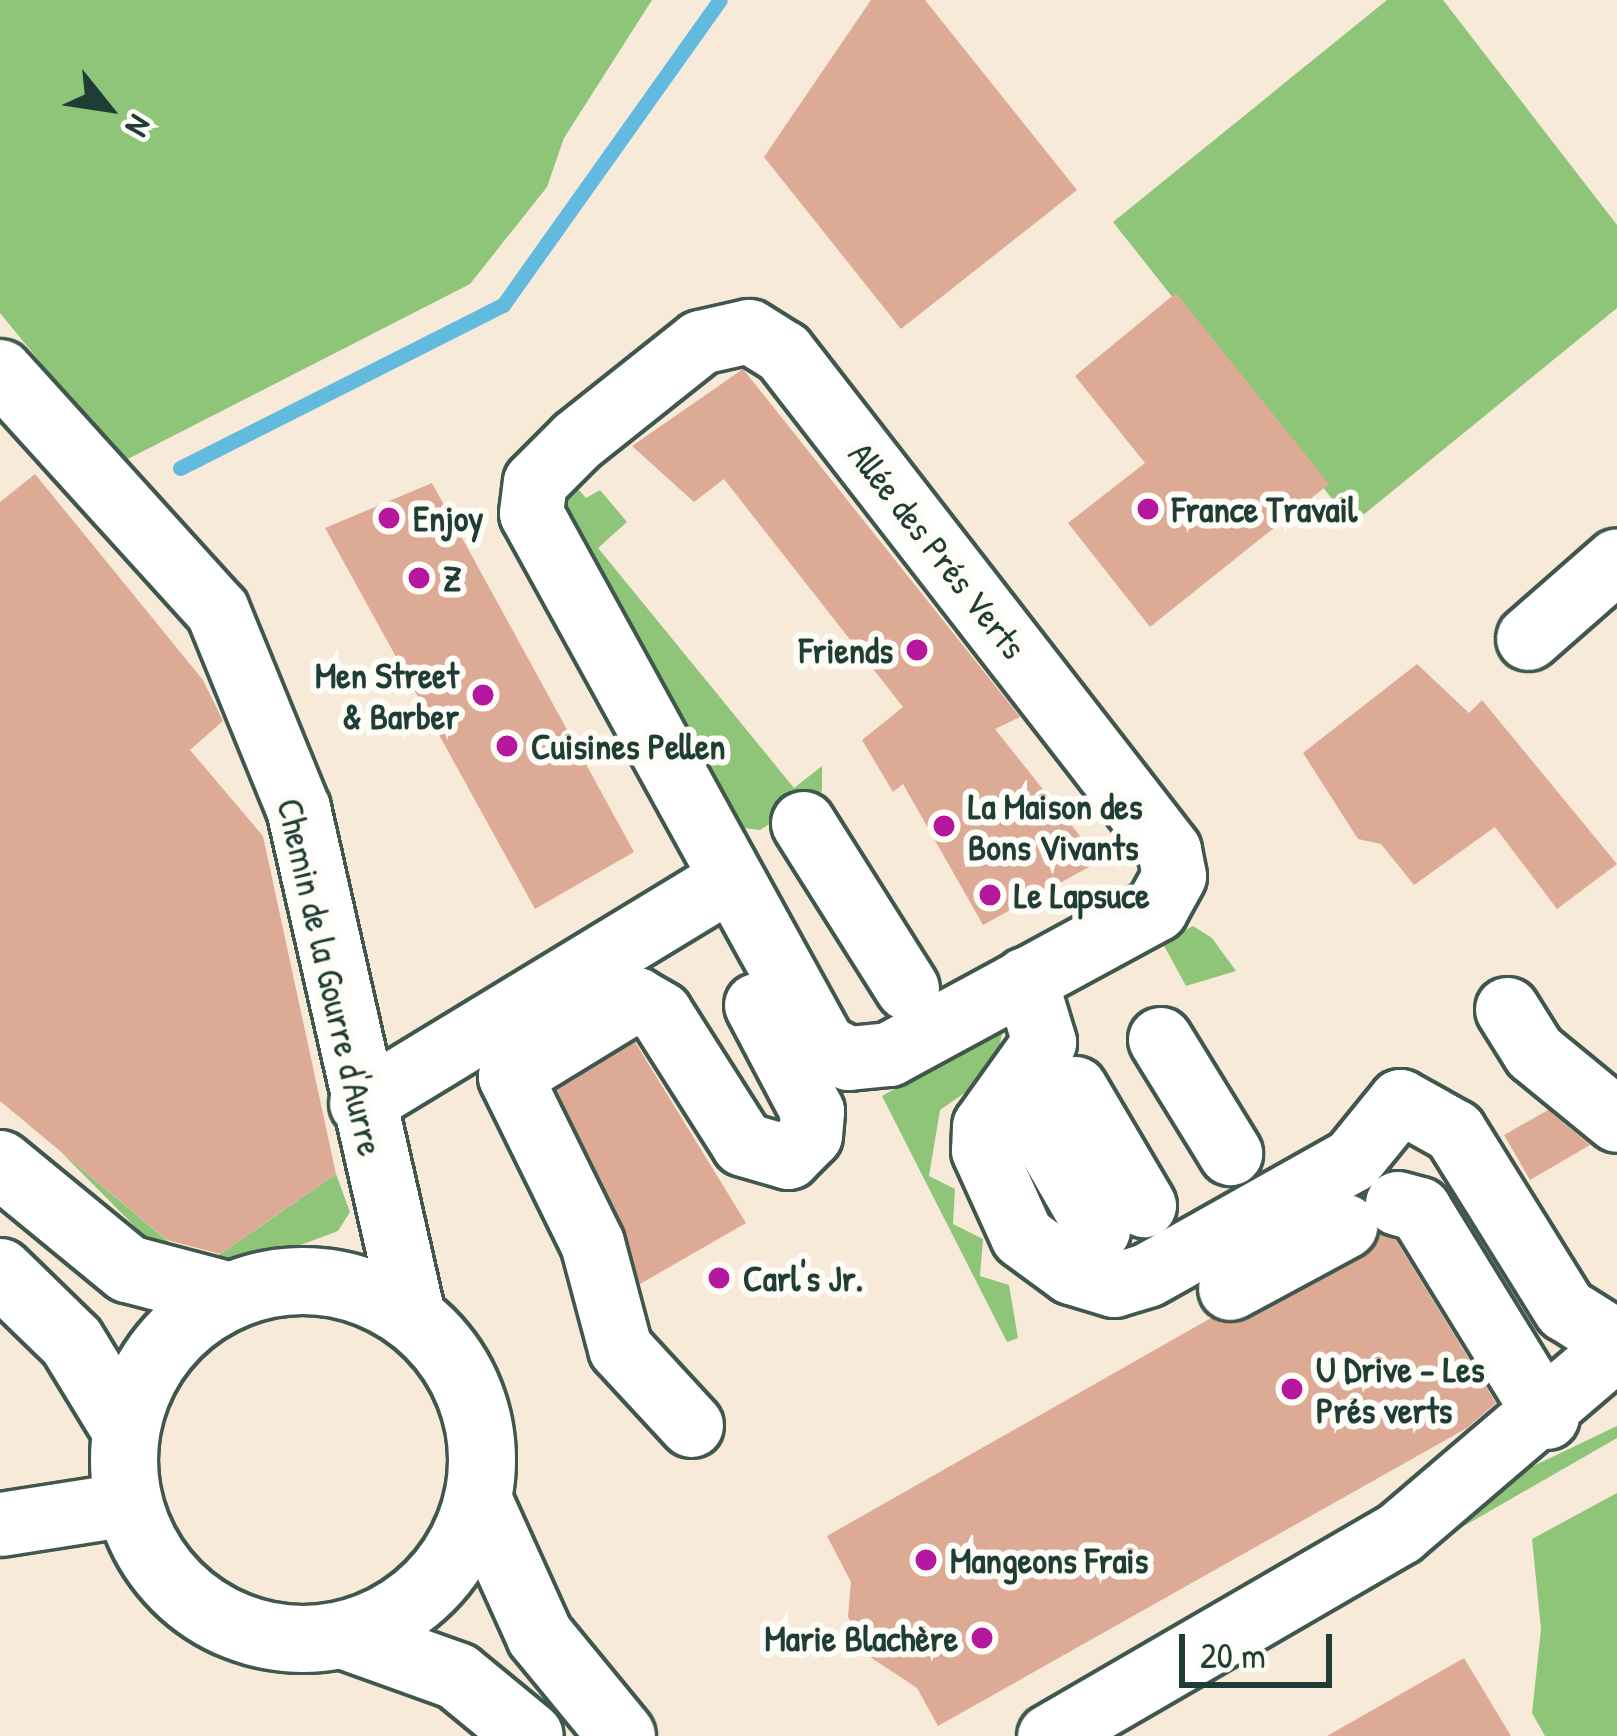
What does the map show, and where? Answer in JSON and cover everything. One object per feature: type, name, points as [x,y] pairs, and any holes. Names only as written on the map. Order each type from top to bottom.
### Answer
[{"type":"main road","points":[[0,1164],[128,1269],[227,1295],[313,1281],[356,1286],[413,1316],[459,1367],[482,1432],[479,1501],[452,1562],[406,1609],[345,1636]]},
{"type":"main road","points":[[0,1272],[72,1342],[125,1429]]},
{"type":"main road","points":[[227,1295],[180,1328],[144,1374],[125,1429],[128,1504],[152,1559],[192,1602],[244,1631],[345,1636],[457,1676],[530,1736]]},
{"type":"main road","points":[[479,1501],[540,1636],[622,1736]]},
{"type":"street","name":"Allée des Prés Verts","points":[[749,331],[783,352],[1169,850],[1174,876],[1156,909],[1025,979],[889,1054],[848,1058],[824,1046],[708,892],[531,513],[535,482],[577,440],[700,342],[749,331]]},
{"type":"street","name":"Chemin de la Gourre d'Aurre","points":[[0,371],[217,610],[298,808],[361,1103],[413,1316]]},
{"type":"street","points":[[1528,638],[1617,560]]},
{"type":"street","points":[[802,824],[908,988]]},
{"type":"street","points":[[361,1103],[708,892],[812,1111],[800,1148],[774,1159],[743,1144],[659,1013],[636,999],[509,1076],[592,1243],[620,1348],[691,1424]]},
{"type":"street","points":[[1025,979],[1044,1042],[984,1126],[983,1150],[1022,1236],[1071,1272],[1114,1285],[1147,1275],[1352,1160],[1400,1101],[1454,1131],[1565,1309],[1617,1345],[1547,1418],[1399,1533],[1049,1736]]},
{"type":"street","points":[[1507,1009],[1534,1052],[1617,1120]]},
{"type":"street","points":[[1160,1039],[1229,1153]]},
{"type":"street","points":[[1055,1105],[1121,1217]]},
{"type":"street","points":[[1230,1288],[1371,1214],[1419,1209],[1547,1418]]},
{"type":"street","points":[[0,1524],[128,1504]]},
{"type":"green space","points":[[0,0],[652,0],[564,138],[547,187],[470,284],[122,462],[0,313]]},
{"type":"green space","points":[[1387,0],[1443,0],[1617,225],[1617,308],[1352,524],[1113,222]]},
{"type":"green space","points":[[570,480],[586,498],[600,490],[627,522],[598,548],[794,788],[822,766],[822,791],[760,830],[744,828],[546,497]]},
{"type":"green space","points":[[1193,926],[1212,938],[1236,971],[1186,986],[1162,942]]},
{"type":"green space","points":[[1004,1026],[993,1073],[940,1110],[929,1176],[955,1189],[953,1224],[983,1239],[980,1276],[1009,1285],[1018,1338],[1007,1342],[882,1096]]},
{"type":"green space","points":[[60,1151],[200,1268],[336,1174],[350,1212],[338,1231],[221,1275],[180,1272]]},
{"type":"green space","points":[[1617,1426],[1617,1438],[1410,1557],[1494,1485]]},
{"type":"green space","points":[[1617,1493],[1617,1736],[1545,1736],[1532,1713],[1541,1629],[1532,1539]]},
{"type":"building","points":[[871,0],[925,0],[1077,190],[901,329],[764,157]]},
{"type":"building","points":[[1176,293],[1329,484],[1150,627],[1068,523],[1145,463],[1075,376]]},
{"type":"building","points":[[743,369],[1020,717],[995,729],[1100,861],[983,925],[903,784],[893,792],[862,740],[903,707],[724,479],[694,502],[632,446]]},
{"type":"building","points":[[35,474],[203,680],[223,721],[190,750],[263,836],[336,1174],[220,1254],[167,1240],[0,1101],[0,502]]},
{"type":"building","points":[[432,483],[634,852],[535,909],[325,528]]},
{"type":"building","points":[[1417,664],[1469,713],[1482,700],[1617,864],[1557,909],[1495,827],[1414,885],[1381,844],[1358,839],[1303,753]]},
{"type":"building","points":[[635,1042],[746,1223],[640,1284],[557,1090]]},
{"type":"building","points":[[1548,1110],[1590,1145],[1530,1180],[1504,1135]]},
{"type":"building","points":[[1379,1233],[1396,1240],[1496,1403],[1467,1428],[938,1726],[917,1688],[864,1653],[848,1617],[851,1582],[827,1536],[1211,1318],[1247,1320],[1362,1258]]},
{"type":"building","points":[[1464,1658],[1511,1736],[1327,1736]]},
{"type":"waterway","points":[[180,468],[503,305],[720,0]]},
{"type":"place","name":"France Travail","points":[[1148,509]]},
{"type":"place","name":"Enjoy","points":[[389,518]]},
{"type":"place","name":"Z","points":[[419,578]]},
{"type":"place","name":"Friends","points":[[917,650]]},
{"type":"place","name":"Men Street & Barber","points":[[483,695]]},
{"type":"place","name":"Cuisines Pellen","points":[[507,746]]},
{"type":"place","name":"La Maison des Bons Vivants","points":[[944,826]]},
{"type":"place","name":"Le Lapsuce","points":[[990,895]]},
{"type":"place","name":"Carl's Jr.","points":[[719,1278]]},
{"type":"place","name":"U Drive - Les Prés verts","points":[[1292,1389]]},
{"type":"place","name":"Mangeons Frais","points":[[926,1560]]},
{"type":"place","name":"Marie Blachère","points":[[982,1638]]}]
